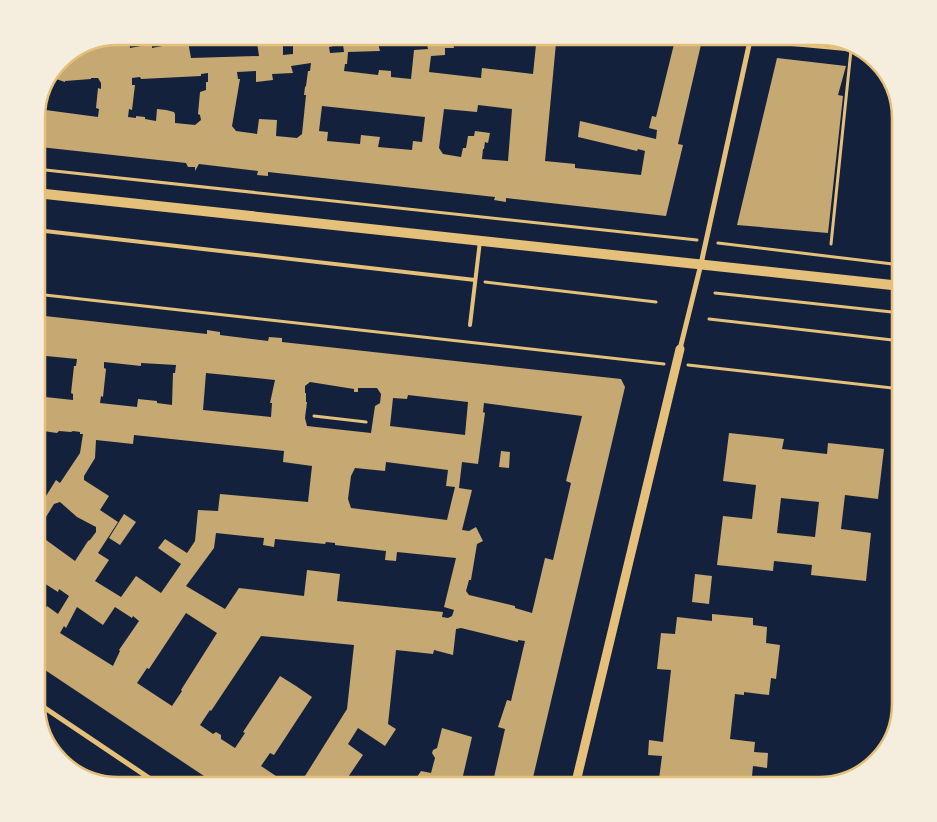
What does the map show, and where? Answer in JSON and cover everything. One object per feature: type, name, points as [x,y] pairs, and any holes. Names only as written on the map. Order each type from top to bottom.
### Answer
[{"type":"main road","points":[[45,194],[892,285]]},
{"type":"street","points":[[577,777],[701,264],[749,45]]},
{"type":"street","points":[[45,708],[148,777]]},
{"type":"lane","points":[[45,231],[475,280]]},
{"type":"lane","points":[[470,325],[480,241]]},
{"type":"path","points":[[797,45],[842,49]]},
{"type":"path","points":[[831,244],[850,52]]},
{"type":"path","points":[[45,170],[663,236]]},
{"type":"path","points":[[734,245],[892,264]]},
{"type":"path","points":[[475,280],[656,302]]},
{"type":"path","points":[[716,293],[892,312]]},
{"type":"path","points":[[45,295],[425,336],[632,361]]},
{"type":"path","points":[[709,319],[892,340]]},
{"type":"path","points":[[707,367],[892,388]]},
{"type":"path","points":[[314,416],[366,422]]},
{"type":"building","points":[[130,45],[130,48],[152,45],[152,48],[168,45],[189,45],[191,58],[259,56],[257,45],[338,45],[329,47],[330,53],[344,52],[343,45],[378,45],[380,51],[348,52],[344,71],[378,75],[379,70],[391,71],[391,77],[411,79],[414,50],[428,49],[427,45],[454,45],[454,48],[445,48],[445,55],[431,56],[429,72],[481,78],[482,68],[533,74],[536,45],[556,45],[545,161],[575,164],[575,168],[641,175],[645,151],[638,149],[637,151],[578,137],[580,121],[656,139],[657,130],[649,128],[652,116],[656,117],[674,45],[701,45],[678,144],[683,145],[666,216],[506,198],[506,202],[494,200],[495,197],[268,172],[268,176],[257,175],[258,171],[199,164],[195,171],[195,167],[188,167],[186,163],[45,148],[45,110],[98,117],[99,109],[96,108],[98,88],[101,89],[101,83],[98,78],[65,82],[56,79],[66,66],[78,57],[104,46]],"holes":[[[283,46],[293,46],[293,54],[283,55]],[[311,63],[305,87],[304,95],[306,95],[302,134],[297,138],[276,136],[277,120],[259,119],[257,134],[236,131],[232,126],[240,79],[238,79],[237,72],[256,71],[256,82],[273,80],[272,74],[293,73],[291,66]],[[208,73],[208,82],[206,82],[206,90],[200,92],[198,114],[201,120],[195,125],[175,123],[174,112],[166,110],[157,109],[156,121],[145,119],[145,117],[128,117],[129,109],[132,110],[135,85],[132,85],[132,78],[201,76],[201,74]],[[478,105],[512,109],[508,161],[482,159],[485,142],[488,143],[490,133],[475,131],[474,136],[468,136],[466,148],[463,148],[461,157],[443,154],[439,148],[444,109],[477,112]],[[322,106],[425,117],[422,142],[413,141],[412,150],[378,147],[380,137],[361,135],[360,144],[327,141],[328,132],[319,131]]]},
{"type":"building","points":[[777,58],[846,66],[838,95],[843,96],[828,233],[737,225]]},
{"type":"building","points":[[45,316],[207,334],[207,330],[220,332],[220,335],[268,341],[269,337],[282,338],[282,342],[621,379],[625,387],[533,777],[494,777],[505,729],[498,727],[507,700],[511,701],[525,641],[518,640],[518,642],[461,628],[456,629],[453,655],[434,650],[433,654],[396,650],[388,724],[396,729],[385,746],[358,728],[348,744],[363,755],[348,777],[305,776],[347,709],[354,645],[261,636],[200,725],[213,734],[216,732],[221,735],[221,739],[235,748],[245,733],[243,732],[280,676],[296,686],[312,697],[274,755],[270,753],[261,766],[278,777],[206,777],[45,670],[45,609],[47,606],[58,614],[69,596],[59,589],[58,592],[45,584],[45,539],[75,561],[96,532],[96,527],[77,517],[60,502],[54,504],[45,518],[45,495],[56,480],[60,483],[80,453],[83,434],[73,431],[59,431],[57,433],[45,431],[45,397],[73,400],[73,394],[71,393],[74,366],[76,366],[77,359],[45,356]],"holes":[[[104,362],[141,366],[141,363],[176,365],[175,373],[173,373],[172,405],[138,399],[137,407],[100,403],[101,396],[103,397],[106,369],[104,368]],[[206,373],[275,380],[270,403],[272,403],[271,417],[203,410]],[[310,382],[354,389],[354,392],[358,392],[358,388],[377,388],[381,394],[380,403],[375,406],[371,433],[307,426],[305,418],[307,402],[305,386]],[[408,395],[468,402],[465,435],[390,426],[393,398],[407,399]],[[484,403],[582,416],[566,481],[571,483],[553,560],[545,558],[532,613],[515,608],[515,606],[469,595],[466,591],[469,580],[471,580],[477,544],[483,541],[476,527],[469,531],[462,530],[472,490],[459,488],[462,462],[478,464],[485,413],[483,412]],[[134,435],[284,451],[283,462],[312,466],[308,502],[220,494],[218,511],[198,510],[195,541],[187,553],[165,539],[158,548],[181,564],[161,593],[136,576],[121,597],[95,581],[109,560],[98,553],[118,522],[100,510],[109,496],[84,480],[84,476],[95,458],[96,440],[133,444]],[[386,462],[448,470],[446,486],[455,487],[447,520],[351,508],[348,499],[351,476],[355,468],[385,471]],[[216,533],[264,538],[263,545],[274,547],[275,539],[325,544],[326,542],[335,543],[335,545],[386,551],[385,560],[396,561],[397,552],[456,558],[444,607],[454,610],[452,616],[448,618],[442,617],[443,612],[337,601],[340,574],[307,570],[304,596],[239,588],[225,609],[186,586],[214,548]],[[77,607],[103,625],[115,607],[139,621],[119,650],[113,666],[60,633],[64,626],[66,628]],[[186,613],[217,633],[172,706],[137,683],[147,668],[149,669]]]},
{"type":"building","points":[[729,433],[784,439],[782,449],[827,454],[828,443],[884,449],[878,499],[845,495],[841,529],[871,533],[866,581],[811,575],[812,565],[774,561],[773,571],[717,565],[723,516],[752,519],[756,485],[723,481]],"holes":[[[781,498],[819,502],[815,537],[777,533]]]},
{"type":"building","points":[[501,451],[510,452],[509,468],[499,467]]},
{"type":"building","points":[[124,514],[136,522],[120,545],[109,538]]},
{"type":"building","points":[[695,574],[712,576],[709,604],[692,602]]},
{"type":"building","points":[[712,614],[753,618],[753,625],[767,627],[766,643],[780,645],[776,679],[771,678],[769,695],[744,692],[744,695],[735,694],[730,739],[755,742],[754,752],[768,753],[767,768],[753,766],[752,777],[659,777],[662,756],[648,755],[649,740],[663,742],[671,670],[657,669],[661,633],[675,634],[677,617],[712,621]]},
{"type":"building","points":[[442,728],[472,737],[463,777],[417,777],[421,771],[431,773],[435,758],[432,753],[437,748]]}]
